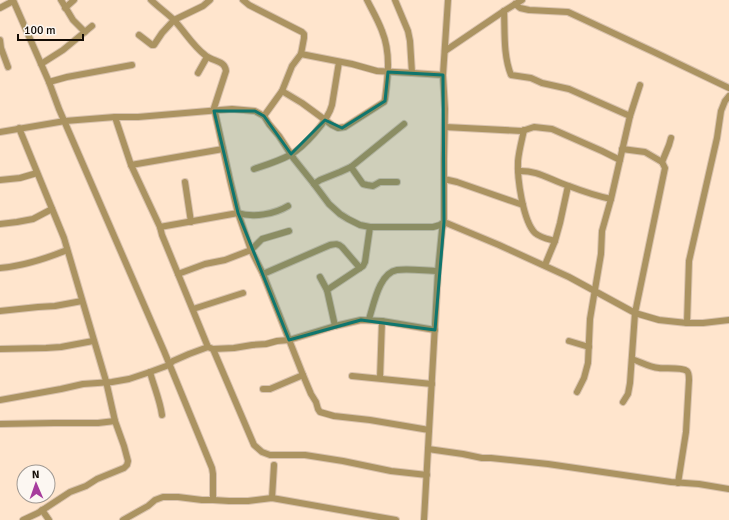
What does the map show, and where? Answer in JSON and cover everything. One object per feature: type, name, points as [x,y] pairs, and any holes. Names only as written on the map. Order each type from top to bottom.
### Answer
[{"type":"street","points":[[0,8],[13,0],[49,82],[107,223],[136,287],[212,468],[213,500]]},
{"type":"street","points":[[61,0],[73,20],[85,32]]},
{"type":"street","points":[[65,8],[74,0]]},
{"type":"street","points":[[151,0],[174,20],[198,49],[207,57],[222,63],[226,67],[214,110],[238,213],[251,250],[263,274],[318,409],[320,412],[334,416],[370,420],[430,430]]},
{"type":"street","points":[[139,35],[152,45],[174,20],[203,6],[210,0]]},
{"type":"street","points":[[243,0],[249,5],[304,34],[300,54],[292,66],[282,91],[264,116]]},
{"type":"street","points":[[282,91],[338,128],[342,128],[384,102],[388,72],[387,50],[383,31],[367,0]]},
{"type":"street","points":[[395,0],[408,32],[412,72]]},
{"type":"street","points":[[424,520],[438,271],[444,222],[444,75],[448,0]]},
{"type":"street","points":[[445,51],[504,10],[522,0]]},
{"type":"street","points":[[515,4],[520,8],[529,10],[568,12],[729,88]]},
{"type":"street","points":[[504,10],[506,55],[512,75],[531,78],[542,83],[569,89],[630,116]]},
{"type":"street","points":[[41,64],[63,50],[92,26]]},
{"type":"street","points":[[0,40],[1,48],[8,67]]},
{"type":"street","points":[[300,54],[378,71],[444,75]]},
{"type":"street","points":[[198,73],[207,57]]},
{"type":"street","points":[[254,169],[276,162],[291,154],[311,136],[325,120],[331,110],[339,62]]},
{"type":"street","points":[[49,82],[67,77],[132,65]]},
{"type":"street","points":[[577,392],[584,378],[588,363],[590,319],[601,254],[602,231],[630,116],[640,85]]},
{"type":"street","points":[[687,323],[689,261],[717,138],[721,111],[725,100],[729,96]]},
{"type":"street","points":[[0,132],[65,121],[115,117],[138,117],[214,110],[255,111],[264,116],[329,204],[340,214],[360,225],[370,227],[433,227],[444,222]]},
{"type":"street","points":[[115,117],[131,165],[160,228],[193,310],[254,446],[262,452],[270,455],[305,455],[391,471],[427,475]]},
{"type":"street","points":[[314,184],[351,167],[404,124]]},
{"type":"street","points":[[444,127],[477,130],[522,131],[534,127],[552,129],[620,160]]},
{"type":"street","points":[[19,128],[64,238],[93,341],[106,381],[115,421],[128,461],[127,465],[122,469],[70,492],[23,520]]},
{"type":"street","points":[[524,130],[518,160],[518,171],[520,192],[528,224],[541,237],[555,241]]},
{"type":"street","points":[[662,162],[671,138]]},
{"type":"street","points":[[131,165],[223,149]]},
{"type":"street","points":[[622,149],[645,152],[662,162],[665,168],[634,313],[630,383],[628,394],[623,402]]},
{"type":"street","points":[[351,167],[363,184],[366,185],[373,186],[380,182],[397,182]]},
{"type":"street","points":[[518,171],[530,171],[568,186],[611,198]]},
{"type":"street","points":[[0,180],[20,178],[37,173]]},
{"type":"street","points":[[444,179],[457,182],[523,205]]},
{"type":"street","points":[[185,182],[192,222]]},
{"type":"street","points":[[545,265],[555,241],[568,186]]},
{"type":"street","points":[[160,228],[238,213],[249,215],[268,214],[279,211],[288,206]]},
{"type":"street","points":[[0,224],[33,219],[52,209]]},
{"type":"street","points":[[444,222],[569,276],[634,313],[659,320],[687,323],[729,320]]},
{"type":"street","points":[[327,290],[363,266],[365,262],[370,227]]},
{"type":"street","points":[[178,274],[206,264],[225,260],[251,250],[262,239],[289,231]]},
{"type":"street","points":[[263,274],[334,244],[338,244],[342,247],[360,268]]},
{"type":"street","points":[[0,268],[23,265],[67,250]]},
{"type":"street","points":[[369,319],[382,283],[386,276],[393,271],[405,269],[438,271]]},
{"type":"street","points":[[320,277],[327,290],[335,326]]},
{"type":"street","points":[[193,310],[243,293]]},
{"type":"street","points":[[0,311],[55,306],[82,300]]},
{"type":"street","points":[[0,400],[84,384],[129,379],[150,372],[184,356],[210,348],[234,348],[289,340],[361,320],[369,319],[435,330]]},
{"type":"street","points":[[380,378],[382,321]]},
{"type":"street","points":[[0,349],[54,348],[93,341]]},
{"type":"street","points":[[569,341],[589,347]]},
{"type":"street","points":[[632,359],[651,367],[682,369],[687,371],[689,380],[686,432],[678,483]]},
{"type":"street","points":[[150,372],[162,415]]},
{"type":"street","points":[[263,389],[270,389],[303,375]]},
{"type":"street","points":[[352,376],[432,384]]},
{"type":"street","points":[[0,424],[98,423],[115,421]]},
{"type":"street","points":[[428,449],[482,458],[548,464],[729,489]]},
{"type":"street","points":[[272,498],[274,465]]},
{"type":"street","points":[[123,520],[148,506],[155,500],[163,497],[178,496],[202,500],[229,501],[248,501],[272,498],[396,520]]},
{"type":"street","points":[[42,510],[48,520]]},
{"type":"highlighted area","points":[[388,72],[443,75],[444,222],[435,330],[361,320],[289,340],[238,213],[214,111],[255,111],[264,116],[291,154],[325,120],[342,128],[385,101]]}]
